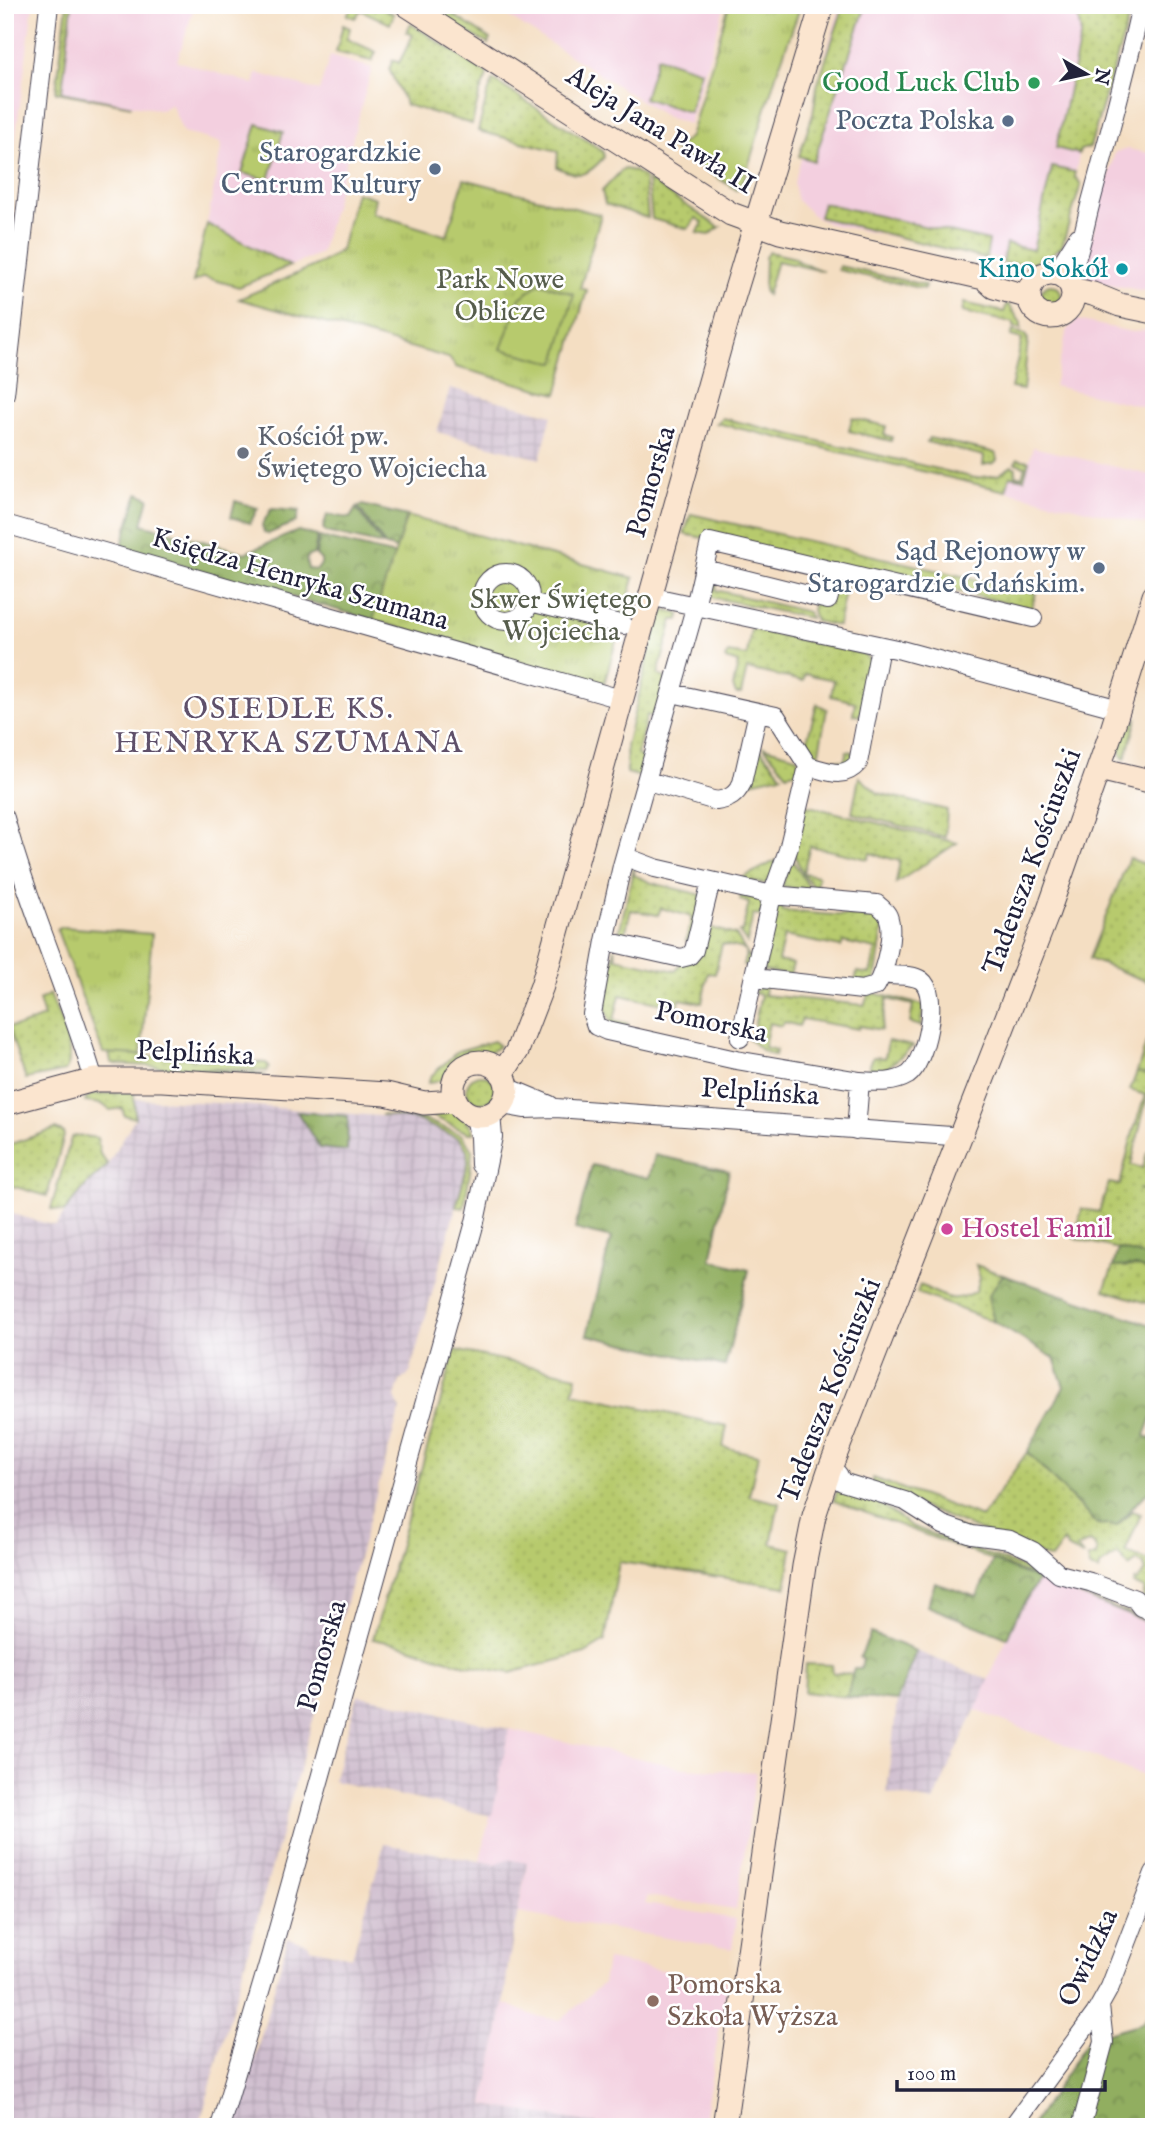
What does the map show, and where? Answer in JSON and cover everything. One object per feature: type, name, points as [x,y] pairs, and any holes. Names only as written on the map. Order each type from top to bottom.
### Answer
[{"type":"street","points":[[5,394],[13,268],[49,5]]},
{"type":"street","name":"Aleja Jana Pawła II","points":[[407,5],[724,209],[755,223],[780,232],[984,278],[997,273],[1055,288],[1093,294],[1120,305],[1154,312]]},
{"type":"street","name":"Pomorska","points":[[220,2127],[271,1954],[481,1200],[480,1137],[506,1044],[543,976],[755,223],[822,5]]},
{"type":"street","points":[[1055,288],[1077,262],[1083,228],[1126,76],[1142,5],[1154,9]]},
{"type":"street","name":"Księdza Henryka Szumana","points":[[5,524],[621,699]]},
{"type":"street","points":[[695,606],[710,542],[1033,618]]},
{"type":"street","points":[[704,569],[828,600],[836,571]]},
{"type":"street","points":[[649,596],[901,650],[1119,709]]},
{"type":"street","name":"Tadeusza Kościuszki","points":[[724,2127],[803,1576],[814,1516],[829,1471],[1047,915],[1099,769],[1154,596]]},
{"type":"street","points":[[530,603],[624,625]]},
{"type":"street","name":"Pomorska","points":[[695,606],[605,941],[592,1014],[596,1026],[607,1031],[725,1058],[860,1081],[896,1080],[910,1074],[919,1061],[932,1009],[930,994],[922,981],[910,976],[883,974],[876,986],[862,990],[754,978]]},
{"type":"street","points":[[672,693],[775,716],[808,766],[841,774],[850,772],[858,763],[880,646]]},
{"type":"street","points":[[648,781],[716,801],[738,793],[743,783],[758,712]]},
{"type":"street","name":"Pomorska","points":[[740,1038],[772,895],[788,850],[808,766]]},
{"type":"street","points":[[1099,769],[1154,782]]},
{"type":"street","points":[[5,818],[94,1080]]},
{"type":"street","points":[[626,857],[655,869],[772,895],[877,904],[887,914],[891,928],[883,974]]},
{"type":"street","name":"Pomorska","points":[[605,941],[681,958],[689,956],[694,950],[711,881]]},
{"type":"street","points":[[478,1062],[494,1093],[467,1113],[455,1091],[459,1072],[467,1065],[478,1062]]},
{"type":"street","name":"Pelplińska","points":[[5,1104],[94,1080],[162,1080],[386,1094],[455,1091]]},
{"type":"street","points":[[856,1130],[860,1081]]},
{"type":"street","name":"Pelplińska","points":[[494,1093],[524,1109],[556,1108],[951,1136],[959,1139]]},
{"type":"street","points":[[838,1474],[842,1482],[905,1501],[943,1525],[972,1535],[1010,1540],[1033,1550],[1059,1574],[1135,1599],[1141,1607],[1154,1612]]},
{"type":"street","name":"Owidzka","points":[[1012,2127],[1100,2006],[1110,1987],[1154,1873]]},
{"type":"street","points":[[1081,2127],[1104,2042],[1100,2006]]},
{"type":"shaded area","points":[[5,5],[33,5],[5,217]]},
{"type":"shaded area","points":[[72,5],[195,5],[177,61],[254,84],[257,73],[319,91],[330,56],[372,68],[321,253],[290,266],[207,224],[222,143],[183,132],[171,104],[162,110],[62,93]]},
{"type":"shaded area","points":[[512,5],[725,5],[689,124],[668,118],[509,17]]},
{"type":"shaded area","points":[[841,5],[1129,5],[1116,69],[1091,147],[1080,150],[1075,176],[1081,184],[1059,252],[1028,265],[830,224],[816,218],[797,200],[794,183],[826,74],[826,53]]},
{"type":"shaded area","points":[[1128,149],[1154,154],[1154,293],[1087,280],[1089,246],[1115,152]]},
{"type":"shaded area","points":[[1077,320],[1132,332],[1144,330],[1154,333],[1154,409],[1054,386],[1067,330]]},
{"type":"shaded area","points":[[450,388],[552,415],[540,459],[437,432]]},
{"type":"shaded area","points":[[1033,447],[1154,476],[1154,526],[1006,491],[1010,476],[1024,479]]},
{"type":"shaded area","points":[[135,1099],[415,1119],[460,1139],[467,1150],[468,1163],[410,1373],[400,1381],[395,1397],[400,1409],[199,2127],[5,2127],[5,1212],[56,1226],[77,1194],[108,1164],[135,1118]]},
{"type":"shaded area","points":[[1038,1580],[1154,1625],[1154,1780],[975,1710],[1018,1613]]},
{"type":"shaded area","points":[[916,1651],[989,1680],[933,1802],[887,1793],[897,1701]]},
{"type":"shaded area","points":[[358,1695],[509,1729],[492,1816],[333,1781]]},
{"type":"shaded area","points":[[509,1729],[683,1768],[756,1772],[736,1910],[648,1896],[645,1904],[736,1919],[732,1949],[518,1913],[527,1863],[496,1864],[480,1861]]},
{"type":"shaded area","points":[[384,1844],[496,1864],[507,1859],[527,1863],[484,2105],[618,2127],[236,2127],[288,1938],[308,1944],[310,1948],[352,1957]]},
{"type":"shaded area","points":[[607,1960],[727,1982],[703,2127],[618,2127],[484,2105],[504,2003],[535,2016],[561,2020],[603,1983]]},
{"type":"green space","points":[[67,5],[72,5],[62,92],[132,106],[56,92]]},
{"type":"green space","points":[[353,5],[377,5],[394,14],[390,24],[361,10],[355,18],[347,15]]},
{"type":"green space","points":[[422,5],[438,5],[490,39],[488,44]]},
{"type":"green space","points":[[729,5],[801,5],[776,75],[745,177],[737,190],[673,149],[690,137]]},
{"type":"green space","points":[[844,5],[866,5],[814,161],[799,156],[813,114],[817,86]]},
{"type":"green space","points":[[1076,5],[1107,5],[1131,11],[1090,147],[1080,150],[1079,154],[1056,148],[1081,34]]},
{"type":"green space","points":[[411,24],[486,73],[472,124],[406,105],[389,69],[393,60],[399,63],[413,35],[406,32]]},
{"type":"green space","points":[[343,25],[350,28],[347,39],[376,52],[372,61],[336,52]]},
{"type":"green space","points":[[657,57],[701,71],[689,112],[644,98]]},
{"type":"green space","points":[[493,80],[600,149],[604,157],[588,172],[572,173],[557,167],[558,151],[478,131]]},
{"type":"green space","points":[[257,124],[283,132],[269,180],[242,173]]},
{"type":"green space","points":[[1052,167],[1075,172],[1074,176],[1081,184],[1062,246],[1051,255],[1030,264],[1002,263],[1006,244],[1033,250]]},
{"type":"green space","points":[[625,169],[644,177],[648,218],[605,204],[602,191]]},
{"type":"green space","name":"Park Nowe Oblicze","points":[[464,179],[601,215],[580,288],[587,290],[557,394],[456,367],[449,358],[239,299],[321,263],[341,250],[356,192],[375,198],[372,213],[447,236]]},
{"type":"green space","points":[[648,180],[720,227],[709,235],[697,233],[703,223],[696,218],[688,229],[652,219]]},
{"type":"green space","points":[[823,203],[989,241],[986,259],[819,217]]},
{"type":"green space","points":[[207,224],[290,266],[239,287],[204,277],[193,282]]},
{"type":"green space","points":[[769,252],[796,258],[797,261],[823,271],[777,261],[767,295],[764,291],[765,257]]},
{"type":"green space","points":[[839,266],[925,285],[924,289],[838,270]]},
{"type":"green space","points":[[539,283],[574,294],[555,363],[501,349],[520,298]]},
{"type":"green space","points":[[1051,285],[1058,288],[1061,295],[1058,302],[1051,305],[1044,302],[1041,295],[1044,288]]},
{"type":"green space","points":[[964,303],[1004,312],[1007,304],[1021,323],[1021,329],[1014,327],[1014,323],[962,312]]},
{"type":"green space","points":[[1013,331],[1024,334],[1028,339],[1023,390],[1011,388],[1022,339],[1011,336]]},
{"type":"green space","points":[[722,418],[975,478],[998,475],[1012,466],[1016,468],[1015,475],[1022,477],[1025,466],[1015,463],[1018,459],[1029,461],[1024,479],[1010,476],[1006,491],[716,423]]},
{"type":"green space","points":[[852,418],[886,426],[884,435],[892,437],[891,441],[849,431]]},
{"type":"green space","points":[[929,438],[992,452],[996,454],[997,460],[983,465],[984,456],[927,442]]},
{"type":"green space","points":[[138,493],[149,498],[142,524],[245,553],[298,531],[317,536],[314,554],[306,560],[308,569],[317,570],[321,564],[316,555],[319,537],[395,555],[373,620],[121,548]]},
{"type":"green space","points":[[235,501],[258,508],[250,523],[231,517]]},
{"type":"green space","points":[[362,505],[407,516],[396,549],[386,546],[358,507]]},
{"type":"green space","points":[[356,508],[383,545],[326,532],[323,528],[327,515],[350,518]]},
{"type":"green space","points":[[271,509],[299,511],[296,522],[268,534],[264,533],[262,525]]},
{"type":"green space","points":[[691,514],[1036,593],[1031,609],[927,584],[684,534]]},
{"type":"green space","name":"Skwer Świętego Wojciecha","points":[[407,516],[634,578],[604,684],[602,686],[373,620]]},
{"type":"green space","points":[[717,581],[716,590],[808,612],[810,618],[715,598],[708,593],[710,583]]},
{"type":"green space","points":[[846,586],[838,626],[815,621],[812,610],[814,601]]},
{"type":"green space","points":[[664,610],[679,614],[679,620],[673,620],[658,674],[668,680],[657,719],[647,715],[637,755],[642,757],[641,777],[627,773],[626,746],[657,621]]},
{"type":"green space","points":[[751,629],[864,654],[871,662],[860,716],[853,715],[855,702],[831,696],[834,680],[805,674],[803,681],[747,669],[741,694],[736,694],[733,687],[738,663],[726,659],[728,653],[747,656]]},
{"type":"green space","points":[[817,704],[827,709],[818,757],[844,761],[847,751],[853,752],[851,761],[841,766],[812,758],[805,747]]},
{"type":"green space","points":[[1137,719],[1126,756],[1122,757],[1119,744],[1124,724]]},
{"type":"green space","points":[[756,744],[782,775],[746,783]]},
{"type":"green space","points":[[764,747],[796,756],[803,770],[787,774]]},
{"type":"green space","points":[[859,777],[878,793],[947,810],[945,837],[852,813]]},
{"type":"green space","points":[[805,805],[957,843],[896,883],[900,861],[870,853],[868,859],[810,846],[803,873],[818,876],[814,888],[803,874],[793,852]]},
{"type":"green space","points":[[783,857],[767,884],[741,880],[742,878]]},
{"type":"green space","points":[[791,858],[810,889],[810,890],[782,887]]},
{"type":"green space","points":[[1129,858],[1154,868],[1154,984],[1089,959]]},
{"type":"green space","points":[[635,864],[634,875],[652,883],[702,895],[694,941],[686,941],[692,917],[661,908],[658,915],[631,910],[625,934],[636,938],[636,943],[618,937]]},
{"type":"green space","points":[[741,895],[762,899],[762,916],[753,915],[747,943],[739,932],[742,932],[749,903],[740,900]]},
{"type":"green space","points":[[774,903],[782,904],[782,911],[874,918],[875,910],[885,916],[875,981],[855,982],[857,972],[870,974],[876,949],[843,942],[841,947],[784,936],[778,961],[793,964],[790,975],[763,971]]},
{"type":"green space","points":[[705,926],[736,935],[750,959],[750,967],[743,965],[746,954],[744,949],[722,944],[715,974],[708,973],[702,1003],[680,999],[678,1007],[620,995],[614,1020],[628,1024],[626,1029],[611,1025],[605,1005],[615,948],[616,958],[676,971]]},
{"type":"green space","points":[[62,927],[152,934],[141,1055],[103,1053],[57,930]]},
{"type":"green space","points":[[765,984],[764,995],[864,1005],[868,995],[873,993],[923,1005],[921,1026],[910,1023],[913,1005],[887,999],[881,1030],[802,1019],[799,1026],[784,1022],[782,1026],[769,1023],[764,1047],[776,1050],[775,1056],[761,1050],[745,1035],[752,1036],[761,995],[753,993]]},
{"type":"green space","points":[[50,994],[68,1044],[69,1064],[65,1071],[26,1079],[8,1027],[20,1026],[44,1017],[39,1000]]},
{"type":"green space","points":[[1154,1019],[1154,1072],[1151,1075],[1137,1072]]},
{"type":"green space","points":[[493,1041],[499,1046],[463,1060],[441,1080],[428,1083],[431,1076],[458,1051]]},
{"type":"green space","points":[[888,1041],[913,1046],[882,1072],[868,1070],[873,1057],[885,1058]]},
{"type":"green space","points":[[109,1053],[266,1063],[269,1067],[267,1071],[166,1067],[264,1075],[260,1077],[170,1072],[164,1067],[115,1064],[111,1062]]},
{"type":"green space","points":[[1137,1072],[1152,1076],[1131,1165],[1143,1168],[1147,1153],[1154,1145],[1154,1180],[1151,1191],[1138,1189],[1150,1192],[1149,1202],[1154,1203],[1154,1258],[1074,1238],[1082,1209],[1099,1212],[1109,1183],[1120,1185],[1145,1095],[1130,1090]]},
{"type":"green space","points":[[481,1075],[491,1079],[495,1089],[491,1099],[481,1103],[471,1099],[467,1089],[471,1079]]},
{"type":"green space","points":[[134,1091],[135,1118],[124,1115],[123,1108],[110,1110],[102,1104],[85,1102],[91,1095]]},
{"type":"green space","points":[[453,1110],[469,1123],[474,1133],[468,1133],[428,1114]]},
{"type":"green space","points":[[297,1112],[348,1116],[347,1151],[320,1148]]},
{"type":"green space","points":[[381,1115],[423,1119],[462,1135],[472,1150],[464,1208],[456,1207],[468,1163],[467,1150],[460,1139],[415,1119]]},
{"type":"green space","points":[[55,1129],[63,1132],[64,1136],[47,1196],[5,1184],[5,1146]]},
{"type":"green space","points":[[75,1135],[97,1138],[100,1154],[108,1165],[87,1184],[64,1212],[51,1209],[71,1138]]},
{"type":"green space","points":[[655,1155],[729,1171],[711,1260],[749,1270],[725,1366],[587,1335],[611,1238],[575,1229],[592,1165],[649,1178]]},
{"type":"green space","points":[[1118,1249],[1154,1258],[1154,1272],[1136,1266],[1113,1267]]},
{"type":"green space","points":[[976,1265],[1003,1275],[988,1296],[994,1322],[917,1293],[920,1285],[948,1297],[961,1298],[968,1295],[976,1291],[980,1278]]},
{"type":"green space","points":[[1136,1266],[1154,1272],[1154,1305],[1104,1290],[1113,1267]]},
{"type":"green space","points":[[1003,1275],[1154,1326],[1154,1412],[1145,1436],[1154,1439],[1154,1488],[1140,1499],[1117,1526],[1097,1524],[1027,1452],[1064,1387],[1054,1358],[994,1322],[988,1296]]},
{"type":"green space","points":[[455,1350],[577,1376],[573,1393],[727,1426],[723,1447],[758,1455],[749,1496],[779,1503],[771,1544],[792,1549],[786,1587],[619,1562],[605,1641],[585,1653],[510,1673],[457,1663],[406,1646],[373,1639]]},
{"type":"green space","points":[[1027,1452],[1097,1524],[1117,1526],[1132,1511],[1141,1514],[1125,1552],[1154,1563],[1154,1606],[1146,1604],[1143,1596],[1145,1589],[1133,1584],[1134,1580],[1137,1581],[1146,1571],[1143,1564],[1137,1561],[1129,1567],[1118,1554],[1100,1566],[1099,1571],[1090,1568],[1088,1558],[1096,1556],[1094,1545],[1090,1542],[1077,1548],[1084,1556],[1067,1548],[1064,1541],[1051,1559],[843,1475],[870,1485],[873,1478],[982,1517]]},
{"type":"green space","points":[[838,1488],[870,1497],[911,1526],[1032,1571],[1051,1584],[834,1501]]},
{"type":"green space","points":[[887,1502],[1002,1543],[1039,1563],[1033,1565],[918,1522]]},
{"type":"green space","points":[[993,1560],[1038,1580],[1007,1638],[927,1606],[935,1583],[977,1597]]},
{"type":"green space","points":[[1060,1587],[1154,1623],[1154,1625]]},
{"type":"green space","points":[[871,1633],[916,1651],[897,1701],[847,1697],[854,1668],[861,1668],[863,1658],[860,1657]]},
{"type":"green space","points":[[806,1664],[832,1665],[833,1673],[853,1674],[847,1697],[804,1692]]},
{"type":"green space","points":[[1154,2008],[1154,2127],[1031,2127],[1089,2038],[1142,2023]]},
{"type":"place","name":"Good Luck Club","points":[[1034,83]]},
{"type":"place","name":"Poczta Polska","points":[[1008,121]]},
{"type":"place","name":"Starogardzkie Centrum Kultury","points":[[435,169]]},
{"type":"place","name":"Kino Sokół","points":[[1122,269]]},
{"type":"place","name":"Kościół pw. Świętego Wojciecha","points":[[243,453]]},
{"type":"place","name":"Sąd Rejonowy w Starogardzie Gdańskim.","points":[[1099,568]]},
{"type":"place","name":"Hostel Famil","points":[[947,1229]]},
{"type":"place","name":"Pomorska Szkoła Wyższa","points":[[653,2001]]},
{"type":"district","name":"OSIEDLE KS. HENRYKA SZUMANA","points":[[289,727]]}]
